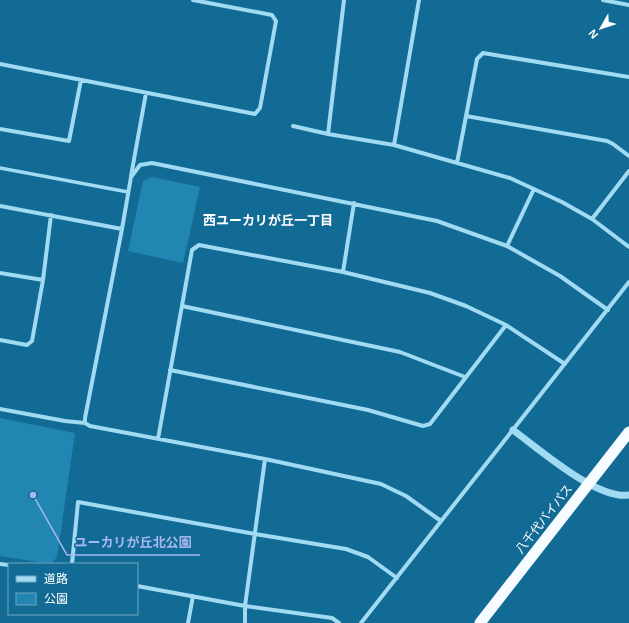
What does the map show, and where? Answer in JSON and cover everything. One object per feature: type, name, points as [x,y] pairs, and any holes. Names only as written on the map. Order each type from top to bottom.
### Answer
[{"type":"highway","name":"八千代バイパス","points":[[480,623],[629,432]]},
{"type":"street","points":[[0,64],[255,114],[260,108],[276,21],[272,15],[193,0]]},
{"type":"street","points":[[328,134],[344,0]]},
{"type":"street","points":[[394,145],[418,0]]},
{"type":"street","points":[[603,0],[629,5]]},
{"type":"street","points":[[457,163],[477,59],[483,52],[629,78]]},
{"type":"street","points":[[0,128],[69,141],[81,80]]},
{"type":"street","points":[[85,423],[122,229],[146,92]]},
{"type":"street","points":[[466,116],[607,141],[629,156]]},
{"type":"street","points":[[293,126],[328,134],[394,145],[510,178],[562,202],[592,219],[629,247]]},
{"type":"street","points":[[131,177],[140,165],[152,163],[354,203],[436,221],[507,246],[560,276],[608,310]]},
{"type":"street","points":[[0,168],[128,192]]},
{"type":"street","points":[[592,219],[629,171]]},
{"type":"street","points":[[507,246],[534,189]]},
{"type":"street","points":[[342,272],[354,203]]},
{"type":"street","points":[[0,206],[122,229]]},
{"type":"street","points":[[0,340],[27,345],[32,341],[43,280],[51,215]]},
{"type":"street","points":[[158,439],[192,250],[199,245],[342,272],[430,293],[466,306],[506,325],[565,364]]},
{"type":"street","points":[[0,273],[43,280]]},
{"type":"street","points":[[361,623],[629,282]]},
{"type":"street","points":[[182,306],[400,352],[465,377]]},
{"type":"street","points":[[170,370],[368,410],[423,426],[430,424],[506,325]]},
{"type":"street","points":[[0,409],[65,421],[85,423],[90,426],[265,459],[381,484],[406,496],[441,521]]},
{"type":"street","points":[[512,430],[569,472],[588,483],[610,494],[629,496]]},
{"type":"street","points":[[245,623],[265,459]]},
{"type":"street","points":[[72,563],[78,502],[255,534],[346,548],[368,558],[397,578]]},
{"type":"street","points":[[138,586],[246,606],[332,618],[339,623]]},
{"type":"street","points":[[188,623],[193,596]]},
{"type":"green space","points":[[152,177],[200,187],[183,263],[128,251],[143,181]]},
{"type":"green space","points":[[0,418],[75,433],[57,557],[52,563],[45,563],[0,556]]},
{"type":"place","name":"ユーカリが丘北公園","points":[[33,495]]},
{"type":"district","name":"西ユーカリが丘一丁目","points":[[268,220]]}]
